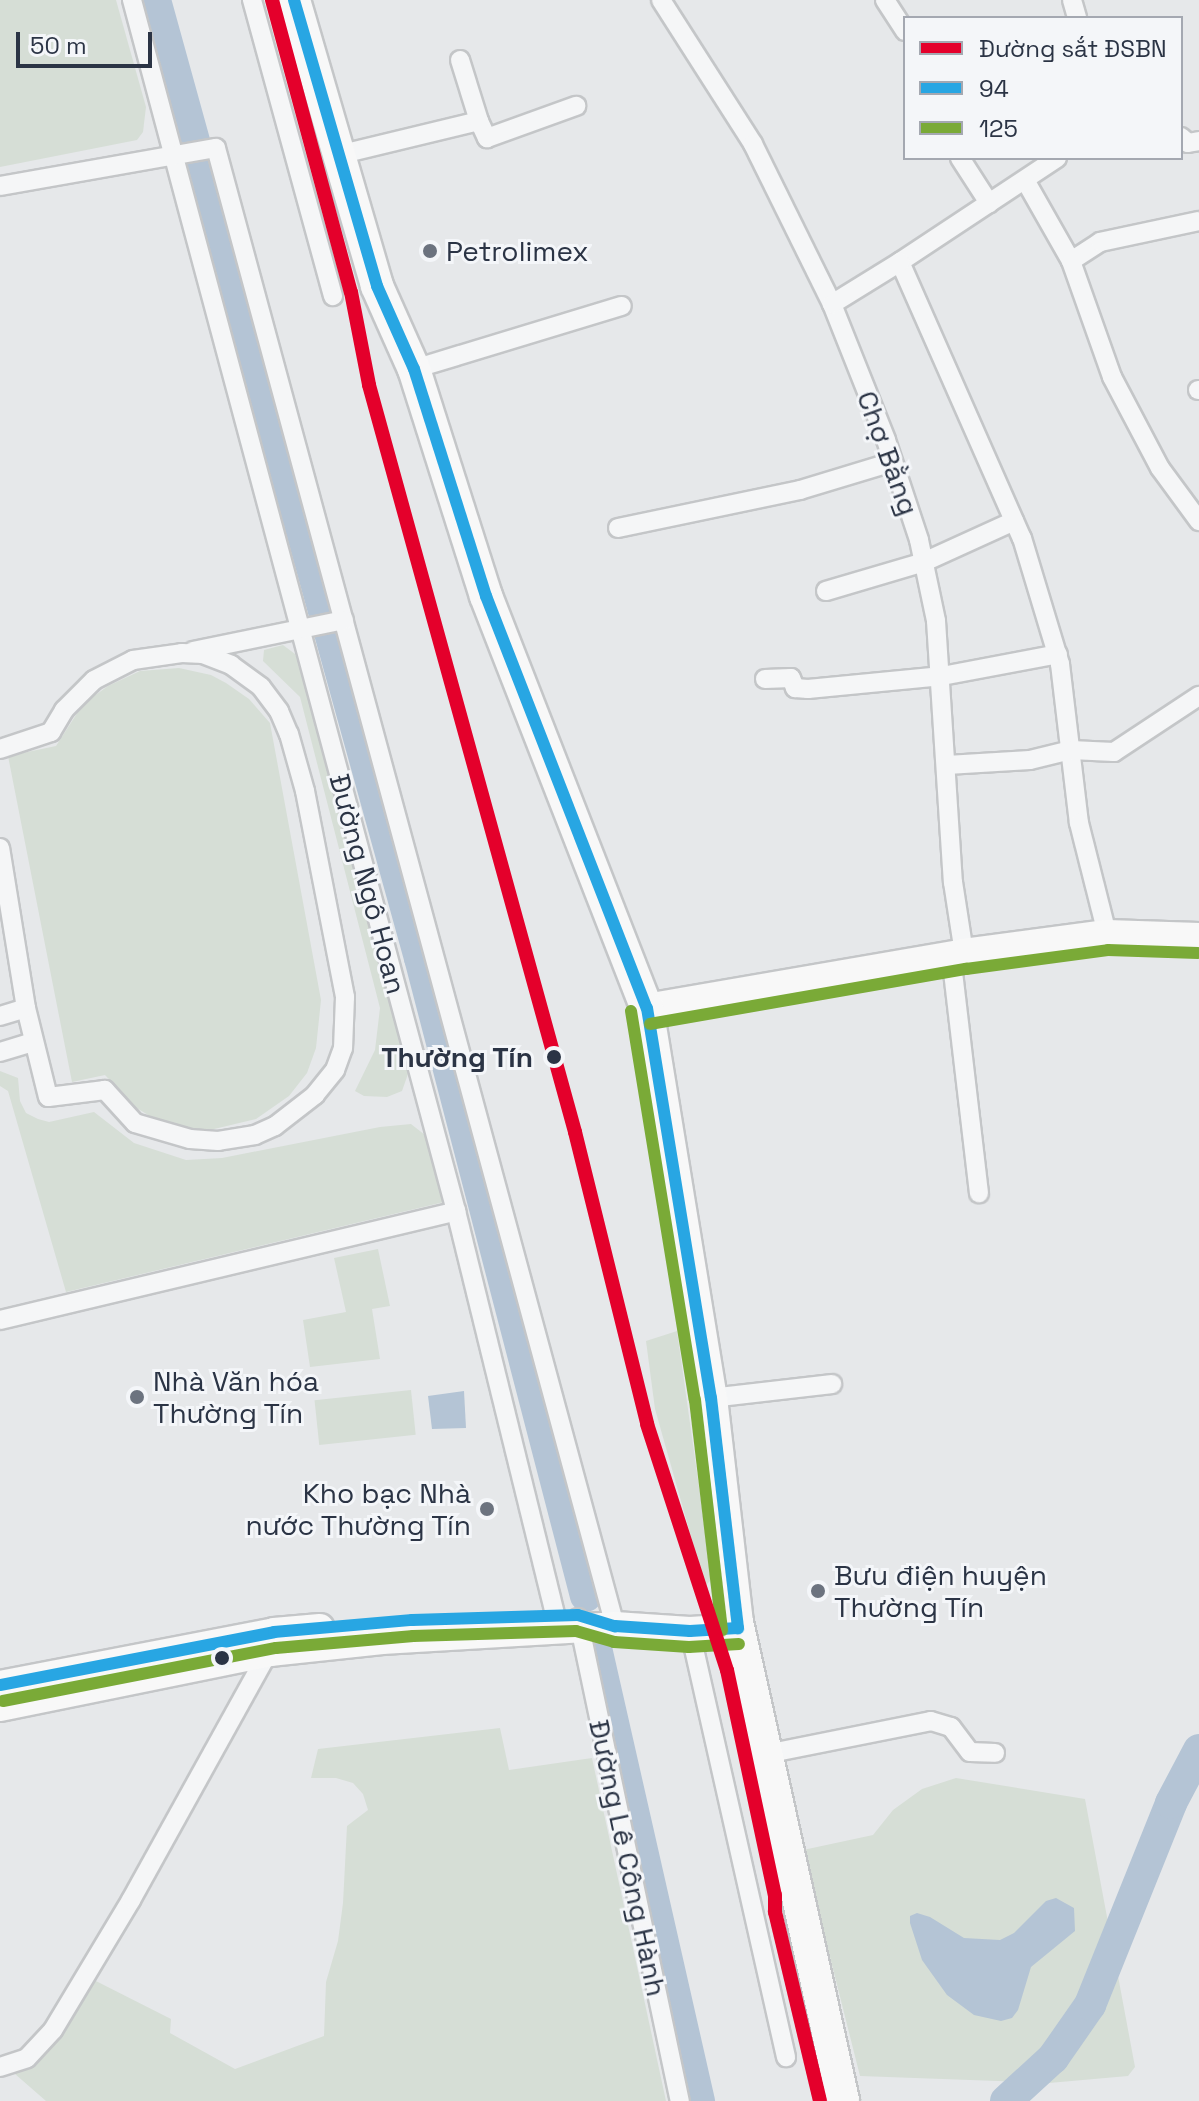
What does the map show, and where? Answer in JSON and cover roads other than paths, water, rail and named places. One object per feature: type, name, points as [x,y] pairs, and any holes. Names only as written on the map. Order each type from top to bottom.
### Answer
[{"type":"highway","points":[[294,0],[377,286],[414,369],[486,596],[647,1008],[711,1398],[738,1628],[843,2101]]},
{"type":"main road","points":[[647,1008],[958,954],[1107,934],[1199,937]]},
{"type":"main road","points":[[0,1685],[412,1620],[571,1620],[690,1631],[738,1628]]},
{"type":"main road","points":[[0,1707],[272,1642]]},
{"type":"street","name":"Đường Ngô Hoan","points":[[132,0],[456,1211],[571,1620]]},
{"type":"street","points":[[252,0],[333,296]]},
{"type":"street","name":"Chợ Bằng","points":[[661,0],[753,144],[832,304],[893,462],[924,562],[936,621],[942,676],[958,954],[979,1193]]},
{"type":"street","points":[[885,0],[903,28]]},
{"type":"street","points":[[460,60],[487,138],[576,106]]},
{"type":"street","points":[[338,155],[479,121]]},
{"type":"street","points":[[0,186],[216,148],[615,1626]]},
{"type":"street","points":[[961,160],[989,203]]},
{"type":"street","points":[[832,304],[1054,160]]},
{"type":"street","points":[[1025,180],[1071,261],[1112,377],[1160,468],[1199,521]]},
{"type":"street","points":[[1071,261],[1100,242],[1199,221]]},
{"type":"street","points":[[900,262],[1014,521],[1058,654],[1079,823],[1107,934]]},
{"type":"street","points":[[414,369],[622,306]]},
{"type":"street","points":[[618,528],[800,490],[893,462]]},
{"type":"street","points":[[826,591],[924,562],[1014,521]]},
{"type":"street","points":[[0,749],[51,732],[79,694],[113,667],[344,620]]},
{"type":"street","points":[[0,848],[26,1008],[48,1097],[105,1090],[135,1123],[190,1139],[218,1141],[255,1135],[275,1126],[315,1095],[335,1070],[345,1037],[345,997],[305,791],[289,734],[279,711],[247,675],[203,654],[182,653]]},
{"type":"street","points":[[765,679],[791,678],[795,688],[808,689],[942,676],[1058,654]]},
{"type":"street","points":[[947,765],[1030,760],[1071,750],[1114,752],[1199,696]]},
{"type":"street","points":[[0,1016],[26,1008]]},
{"type":"street","points":[[0,1052],[33,1042]]},
{"type":"street","points":[[0,1320],[456,1211]]},
{"type":"street","points":[[711,1398],[832,1384]]},
{"type":"street","name":"Đường Lê Công Hành","points":[[571,1620],[680,2101]]},
{"type":"street","points":[[690,1631],[786,2057]]},
{"type":"street","points":[[0,2067],[27,2058],[53,2030],[272,1642]]},
{"type":"street","points":[[766,1754],[931,1721],[947,1724],[970,1752],[995,1753]]},
{"type":"water","points":[[464,1391],[466,1428],[432,1429],[428,1396]]},
{"type":"water","points":[[1056,1898],[1074,1908],[1075,1931],[1031,1967],[1018,2010],[1012,2018],[1001,2021],[974,2015],[947,1995],[922,1960],[910,1923],[910,1916],[917,1913],[930,1917],[964,1938],[1000,1940],[1014,1933],[1046,1901]]},
{"type":"waterway","points":[[155,0],[420,958],[586,1596]]},
{"type":"waterway","points":[[594,1639],[699,2101]]},
{"type":"waterway","points":[[1006,2101],[1053,2058],[1090,2005],[1171,1803],[1199,1750]]},
{"type":"rail line","name":"ĐSBN","points":[[272,0],[351,292],[369,385],[575,1132],[647,1424],[727,1670],[775,1895],[775,1912],[820,2101]]},
{"type":"place","name":"Petrolimex","points":[[430,251]]},
{"type":"place","name":"Thường Tín","points":[[554,1057]]},
{"type":"place","name":"Nhà Văn hóa Thường Tín","points":[[137,1397]]},
{"type":"place","name":"Kho bạc Nhà nước Thường Tín","points":[[487,1509]]},
{"type":"place","name":"Bưu điện huyện Thường Tín","points":[[818,1591]]}]
